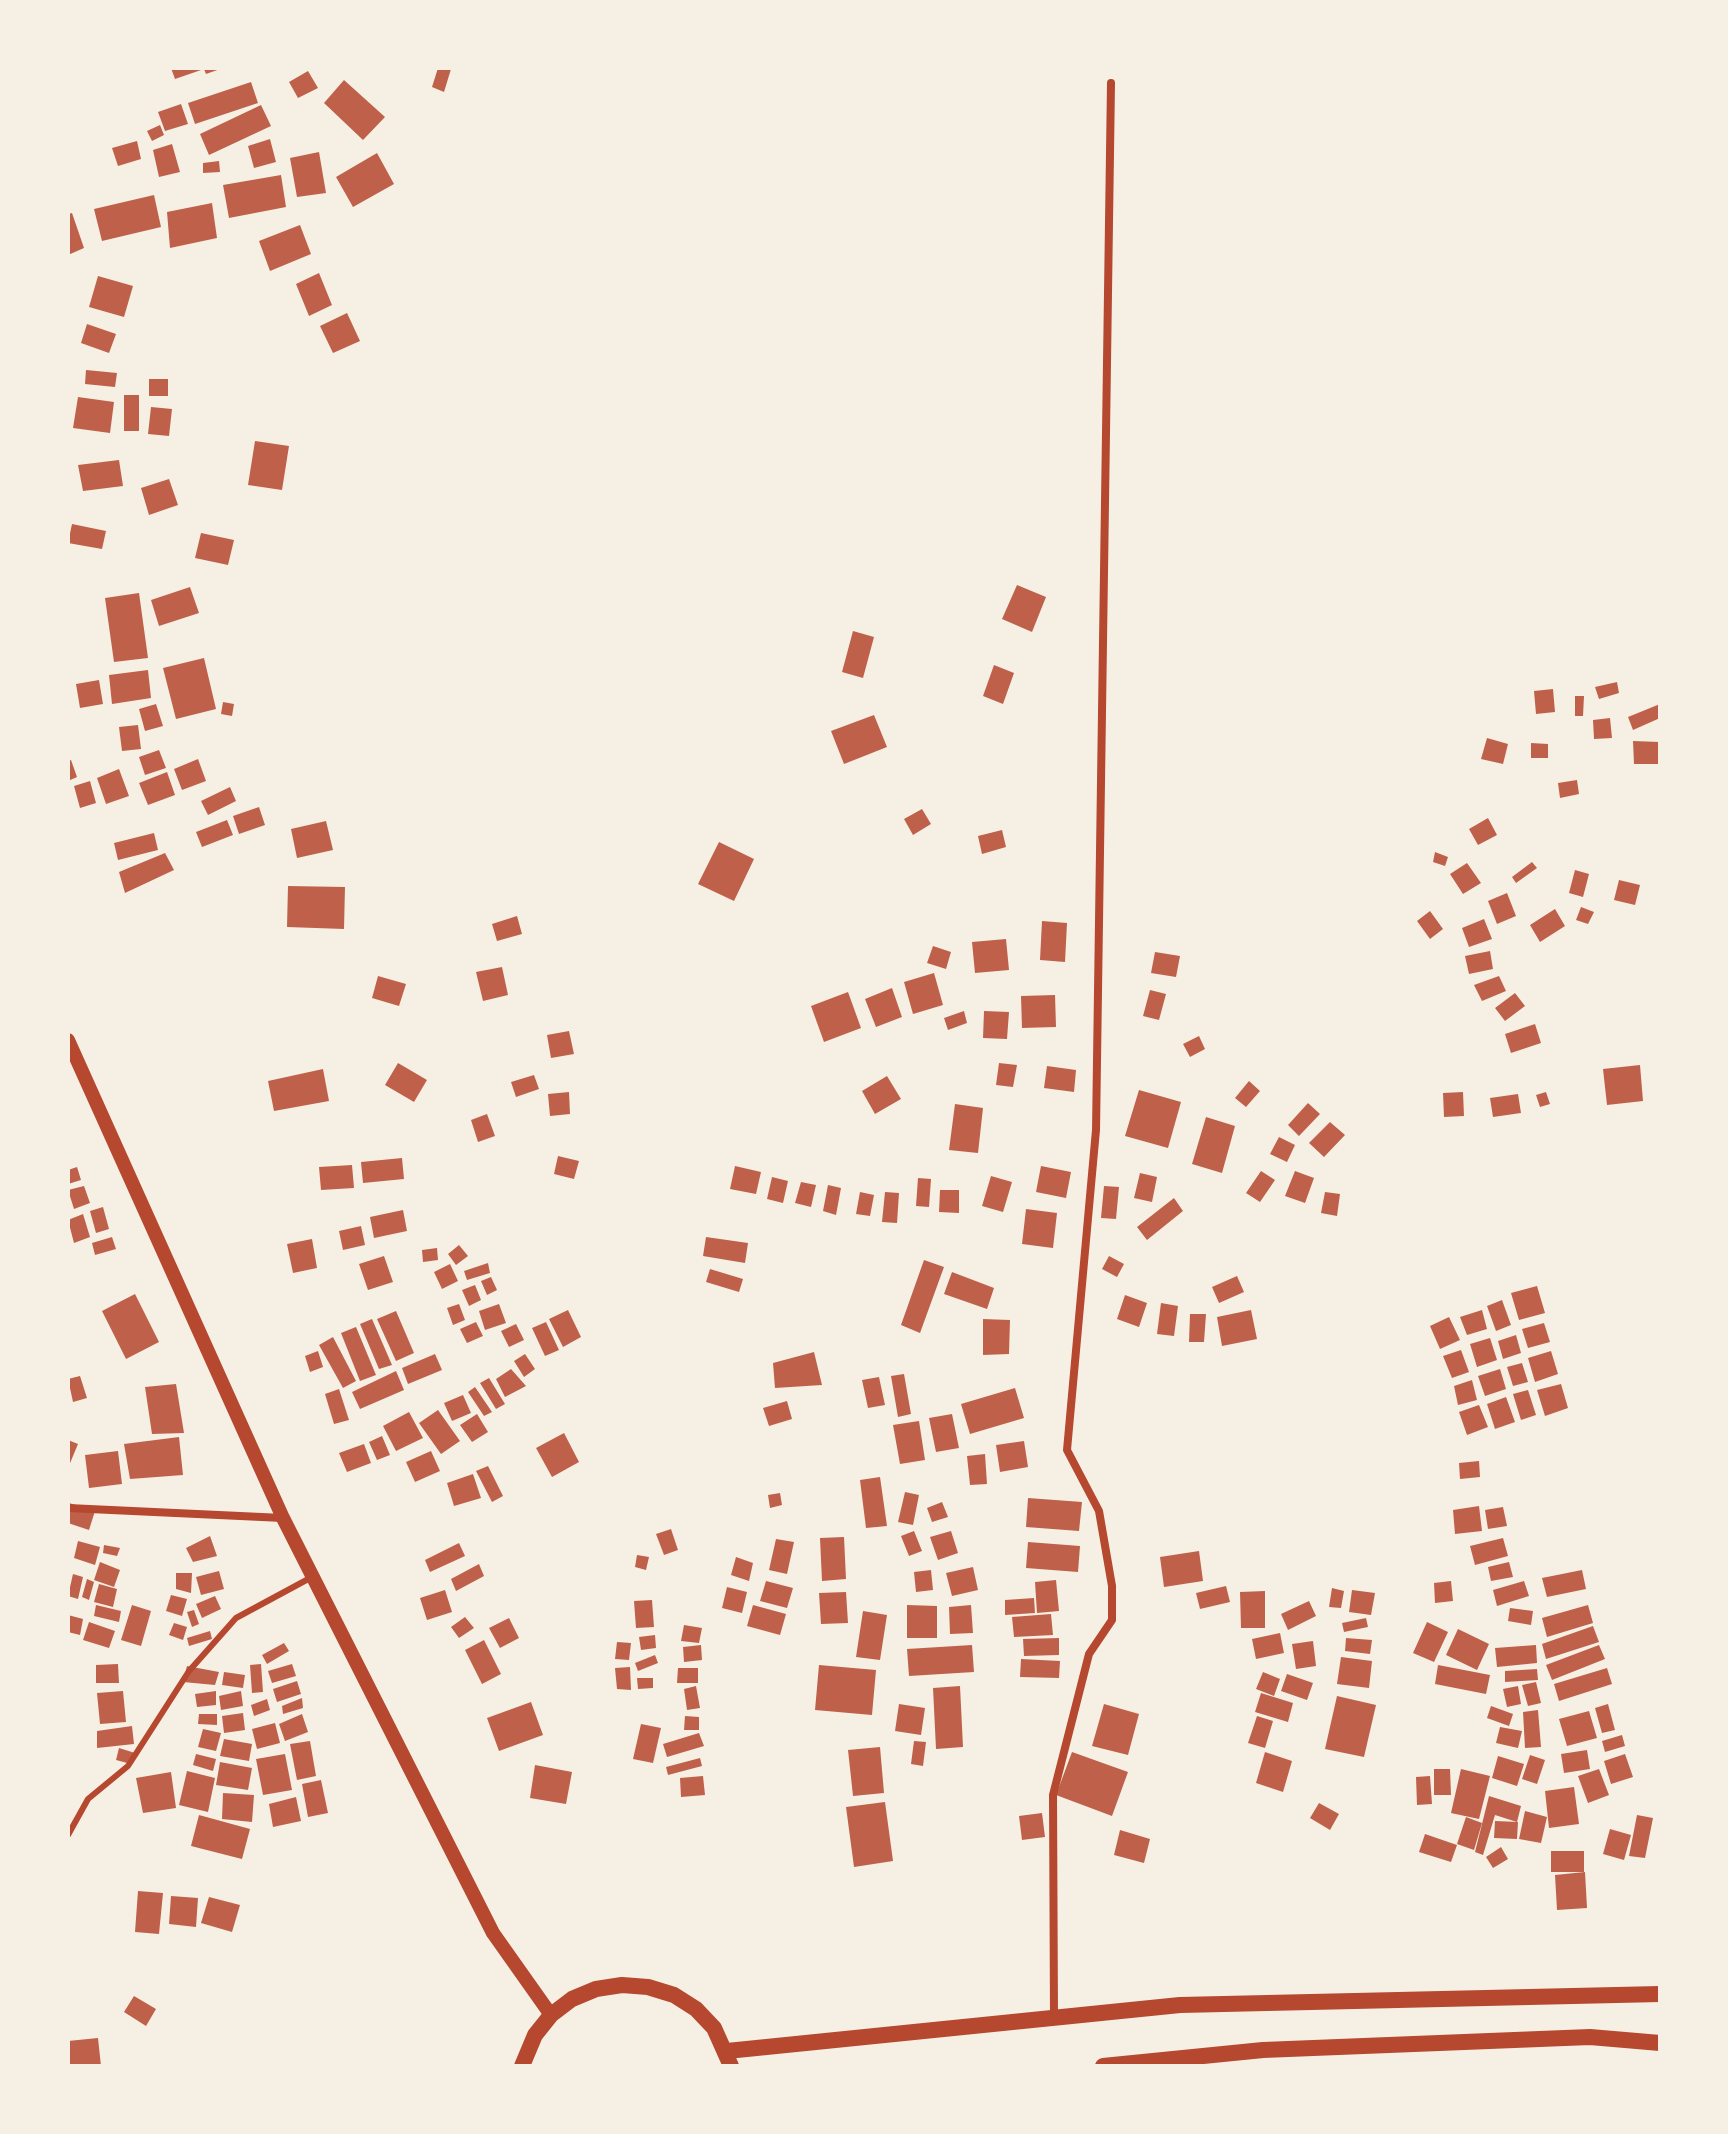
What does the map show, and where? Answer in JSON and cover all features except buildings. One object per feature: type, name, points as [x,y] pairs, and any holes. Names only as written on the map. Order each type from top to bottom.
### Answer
[{"type":"main road","points":[[522,2066],[535,2035],[551,2015],[572,1999],[596,1989],[622,1985],[648,1987],[674,1995],[696,2009],[714,2028],[729,2058],[1180,2005],[1660,1994]]},
{"type":"main road","points":[[1103,2066],[1263,2050],[1590,2037],[1660,2043]]},
{"type":"street","points":[[1054,2019],[1053,1795],[1089,1654],[1112,1620],[1112,1586],[1099,1511],[1067,1450],[1096,1130],[1111,83]]},
{"type":"street","points":[[68,1040],[312,1577],[493,1933],[551,2015]]},
{"type":"street","points":[[68,1508],[283,1518]]},
{"type":"lane","points":[[68,1835],[88,1799],[128,1766],[189,1671],[236,1618],[312,1577]]}]
